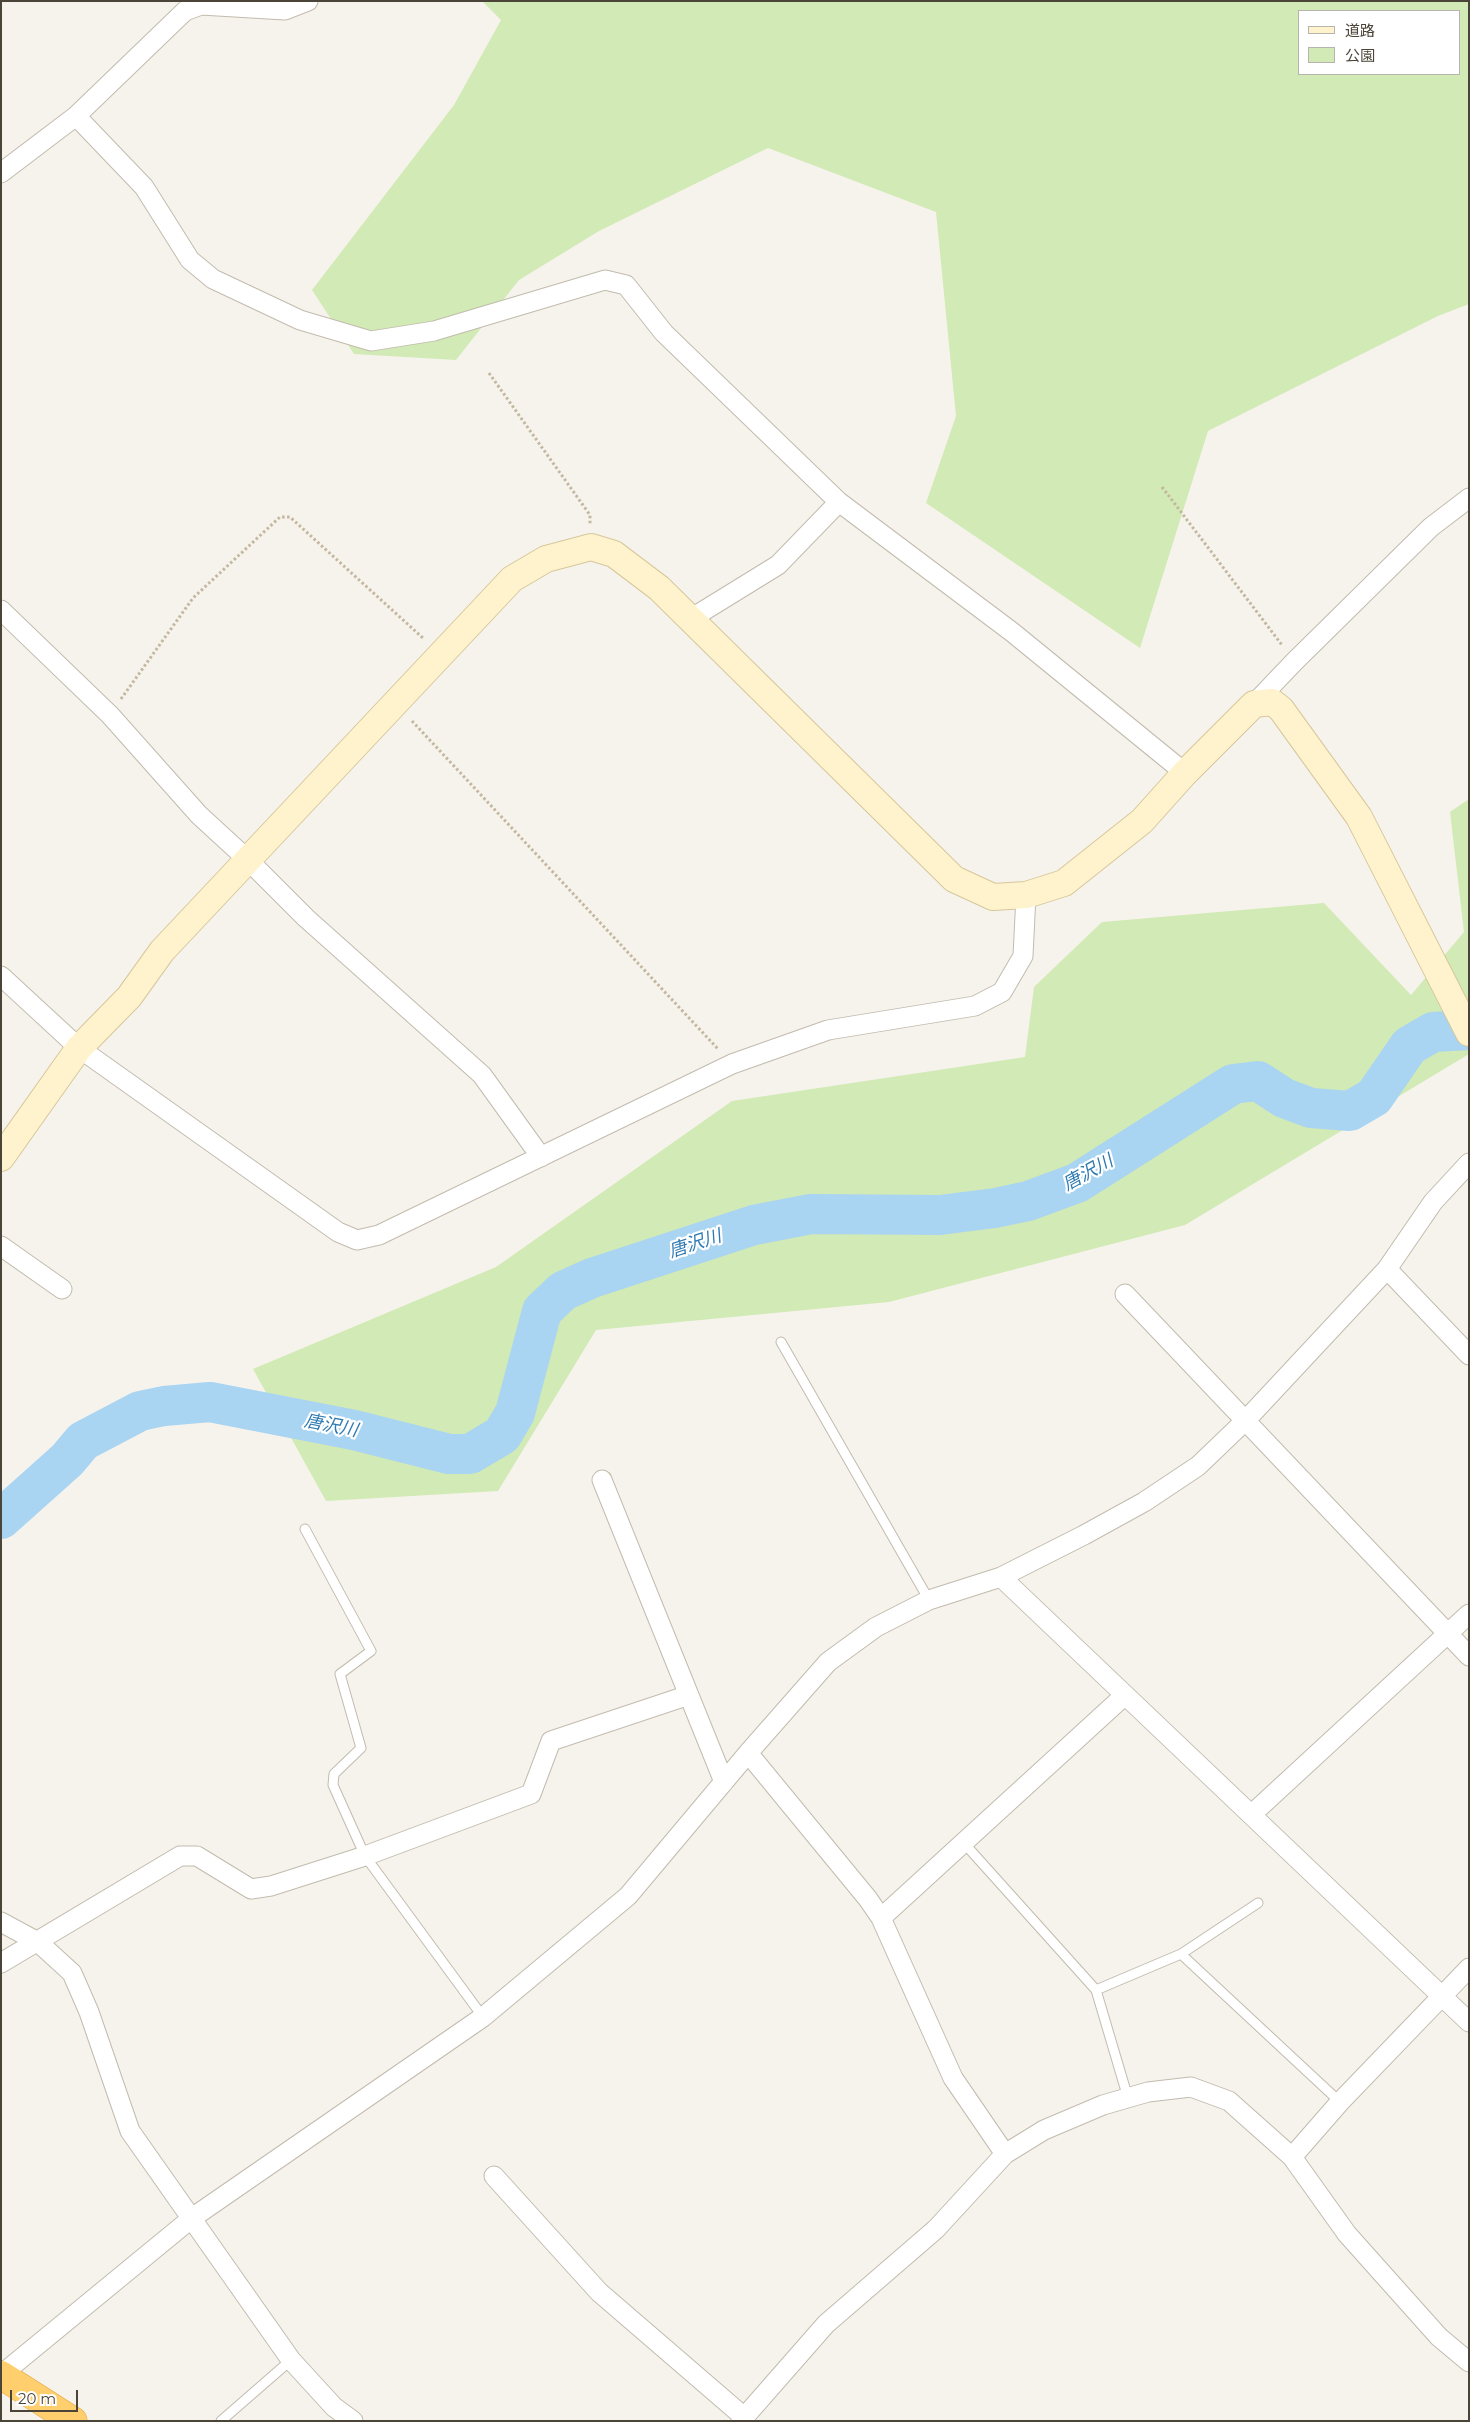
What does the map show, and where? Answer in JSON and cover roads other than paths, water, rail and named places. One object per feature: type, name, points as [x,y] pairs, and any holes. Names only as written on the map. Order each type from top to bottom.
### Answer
[{"type":"highway","points":[[1,2375],[73,2421]]},
{"type":"street","points":[[1,173],[76,116],[191,5],[285,10],[308,1]]},
{"type":"street","points":[[76,116],[144,187],[190,260],[212,279],[300,320],[371,341],[434,331],[604,280],[626,285],[664,333],[840,502],[1012,632],[1185,773]]},
{"type":"street","points":[[1,1158],[79,1048],[129,997],[162,951],[512,579],[546,559],[590,547],[614,554],[659,588],[692,618],[954,879],[993,897],[1026,895],[1064,883],[1142,821],[1185,773],[1294,662],[1431,527],[1469,498]]},
{"type":"street","points":[[692,618],[778,565],[840,502]]},
{"type":"street","points":[[1,610],[110,715],[199,815],[248,860],[306,918],[482,1075],[541,1158]]},
{"type":"street","points":[[1254,704],[1272,702],[1281,709],[1359,817],[1469,1033]]},
{"type":"street","points":[[1,976],[79,1048],[338,1232],[357,1240],[380,1235],[732,1064],[828,1030],[975,1006],[1002,992],[1023,956],[1026,895]]},
{"type":"street","points":[[1,2375],[192,2218],[483,2017],[628,1896],[748,1753],[828,1662],[876,1627],[929,1600],[1001,1577],[1144,1502],[1198,1466],[1246,1420],[1388,1269],[1433,1202],[1469,1163]]},
{"type":"street","points":[[1,1246],[62,1289]]},
{"type":"street","points":[[1388,1269],[1469,1355]]},
{"type":"street","points":[[1125,1294],[1469,1656]]},
{"type":"street","points":[[602,1480],[724,1782]]},
{"type":"street","points":[[1001,1577],[1469,2022]]},
{"type":"street","points":[[1251,1815],[1469,1614]]},
{"type":"street","points":[[1,1963],[180,1856],[197,1856],[250,1889],[271,1886],[365,1856],[531,1794],[551,1742],[689,1695]]},
{"type":"street","points":[[881,1918],[1125,1695]]},
{"type":"street","points":[[748,1753],[868,1899],[881,1918],[953,2078],[1006,2154]]},
{"type":"street","points":[[1,1922],[38,1942],[72,1972],[89,2012],[130,2131],[291,2360],[334,2407],[353,2421]]},
{"type":"street","points":[[1292,2156],[1340,2102],[1469,1968]]},
{"type":"street","points":[[494,2176],[599,2292],[742,2419],[826,2324],[936,2229],[1006,2154],[1044,2130],[1103,2105],[1148,2092],[1191,2087],[1229,2101],[1292,2156],[1347,2234],[1439,2337],[1469,2362]]},
{"type":"lane","points":[[781,1342],[929,1600]]},
{"type":"lane","points":[[305,1529],[371,1651],[340,1674],[361,1748],[334,1774],[333,1784],[365,1856],[483,2017]]},
{"type":"lane","points":[[964,1842],[1096,1990],[1128,2098]]},
{"type":"lane","points":[[1096,1990],[1181,1954],[1258,1903]]},
{"type":"lane","points":[[1181,1954],[1340,2102]]},
{"type":"lane","points":[[221,2421],[291,2360]]},
{"type":"waterway","name":"唐沢川","points":[[1,1519],[67,1460],[83,1441],[140,1411],[164,1406],[210,1402],[354,1430],[449,1454],[470,1454],[502,1435],[515,1413],[542,1311],[563,1291],[592,1278],[754,1225],[811,1214],[940,1215],[995,1208],[1028,1201],[1077,1183],[1233,1084],[1258,1081],[1284,1098],[1311,1108],[1350,1111],[1374,1097],[1409,1046],[1433,1032],[1469,1030]]}]
